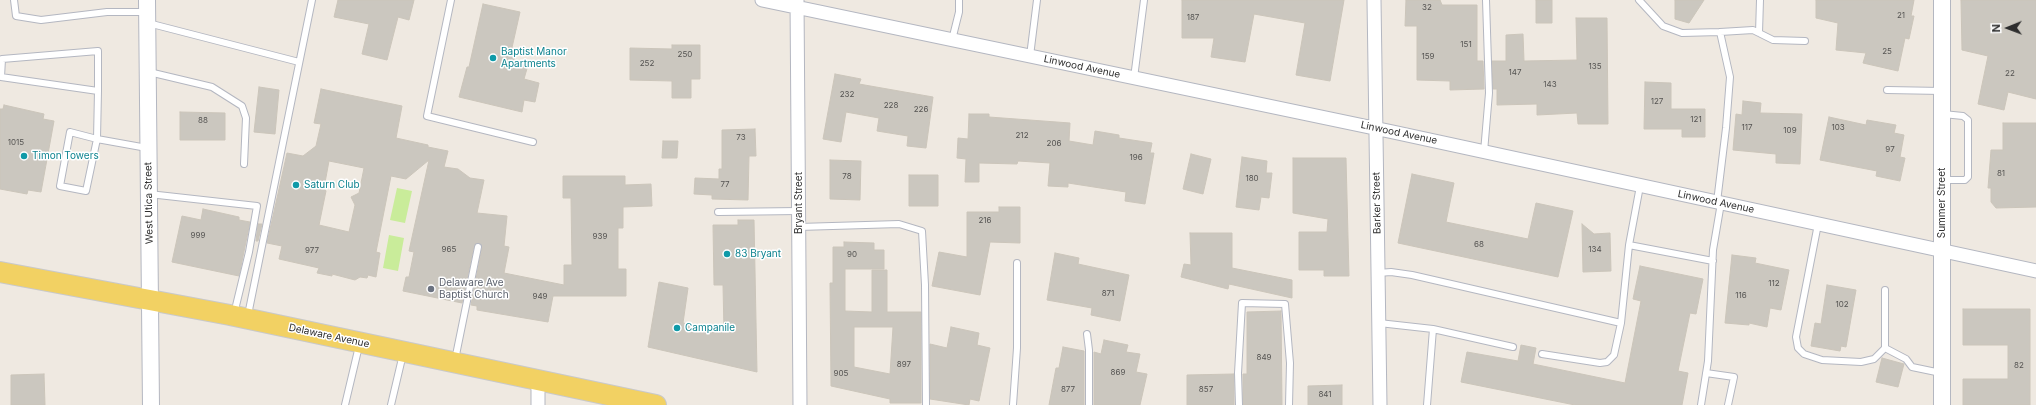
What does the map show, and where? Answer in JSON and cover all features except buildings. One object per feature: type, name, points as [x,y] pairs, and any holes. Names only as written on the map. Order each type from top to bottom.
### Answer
[{"type":"main road","name":"Delaware Avenue","points":[[0,272],[240,317],[656,405]]},
{"type":"street","name":"Linwood Avenue","points":[[762,0],[797,4],[952,40],[1376,128],[2036,271]]},
{"type":"street","name":"Barker Street","points":[[1374,0],[1380,405]]},
{"type":"street","name":"Summer Street","points":[[1942,0],[1942,405]]},
{"type":"street","name":"Bryant Street","points":[[797,4],[800,405]]},
{"type":"street","name":"West Utica Street","points":[[148,12],[151,405]]},
{"type":"street","points":[[538,381],[538,405]]},
{"type":"lane","points":[[14,0],[16,16],[41,20],[106,12],[148,12],[299,62]]},
{"type":"lane","points":[[240,317],[312,0]]},
{"type":"lane","points":[[451,0],[427,116],[532,142]]},
{"type":"lane","points":[[952,40],[959,12],[959,0]]},
{"type":"lane","points":[[1030,56],[1038,0]]},
{"type":"lane","points":[[1134,78],[1144,0]]},
{"type":"lane","points":[[1484,152],[1489,93],[1486,0]]},
{"type":"lane","points":[[1639,0],[1663,26],[1682,33],[1753,30],[1773,40],[1805,41]]},
{"type":"lane","points":[[1759,33],[1760,0]]},
{"type":"lane","points":[[1701,405],[1706,374],[1713,261],[1730,77],[1720,32]]},
{"type":"lane","points":[[98,91],[1,77],[2,59],[98,51],[98,91],[97,139],[86,191],[60,186],[70,132],[97,139],[149,149]]},
{"type":"lane","points":[[148,72],[212,87],[242,106],[246,118],[244,164]]},
{"type":"lane","points":[[1887,90],[1942,91]]},
{"type":"lane","points":[[1942,114],[1963,116],[1968,120],[1968,177],[1965,180],[1942,180]]},
{"type":"lane","points":[[1542,354],[1595,363],[1607,362],[1614,355],[1621,323],[1629,245],[1640,186]]},
{"type":"lane","points":[[149,194],[257,206],[240,317]]},
{"type":"lane","points":[[718,212],[799,211]]},
{"type":"lane","points":[[799,227],[899,224],[922,231],[925,293],[926,405]]},
{"type":"lane","points":[[1818,224],[1796,337],[1798,348],[1804,354],[1822,360],[1861,362],[1874,359],[1885,348],[1885,290]]},
{"type":"lane","points":[[1629,245],[1713,261]]},
{"type":"lane","points":[[455,363],[478,247]]},
{"type":"lane","points":[[1013,405],[1017,348],[1017,263]]},
{"type":"lane","points":[[1378,273],[1391,272],[1412,275],[1621,323]]},
{"type":"lane","points":[[1239,405],[1238,373],[1242,303],[1285,304],[1290,363],[1289,405]]},
{"type":"lane","points":[[1379,323],[1432,329],[1513,347]]},
{"type":"lane","points":[[1427,405],[1432,329]]},
{"type":"lane","points":[[1087,334],[1089,350],[1089,405]]},
{"type":"lane","points":[[344,405],[360,342]]},
{"type":"lane","points":[[1885,348],[1906,359],[1912,368],[1942,373]]},
{"type":"lane","points":[[391,405],[403,352]]},
{"type":"lane","points":[[1706,374],[1734,377],[1728,405]]},
{"type":"green space","points":[[397,188],[412,191],[405,223],[390,220]]},
{"type":"green space","points":[[389,235],[404,238],[398,271],[383,268]]},
{"type":"place","name":"Baptist Manor Apartments","points":[[493,58]]},
{"type":"place","name":"Timon Towers","points":[[24,156]]},
{"type":"place","name":"Saturn Club","points":[[296,185]]},
{"type":"place","name":"83 Bryant","points":[[727,254]]},
{"type":"place","name":"Delaware Ave Baptist Church","points":[[431,289]]},
{"type":"place","name":"Campanile","points":[[677,328]]}]
